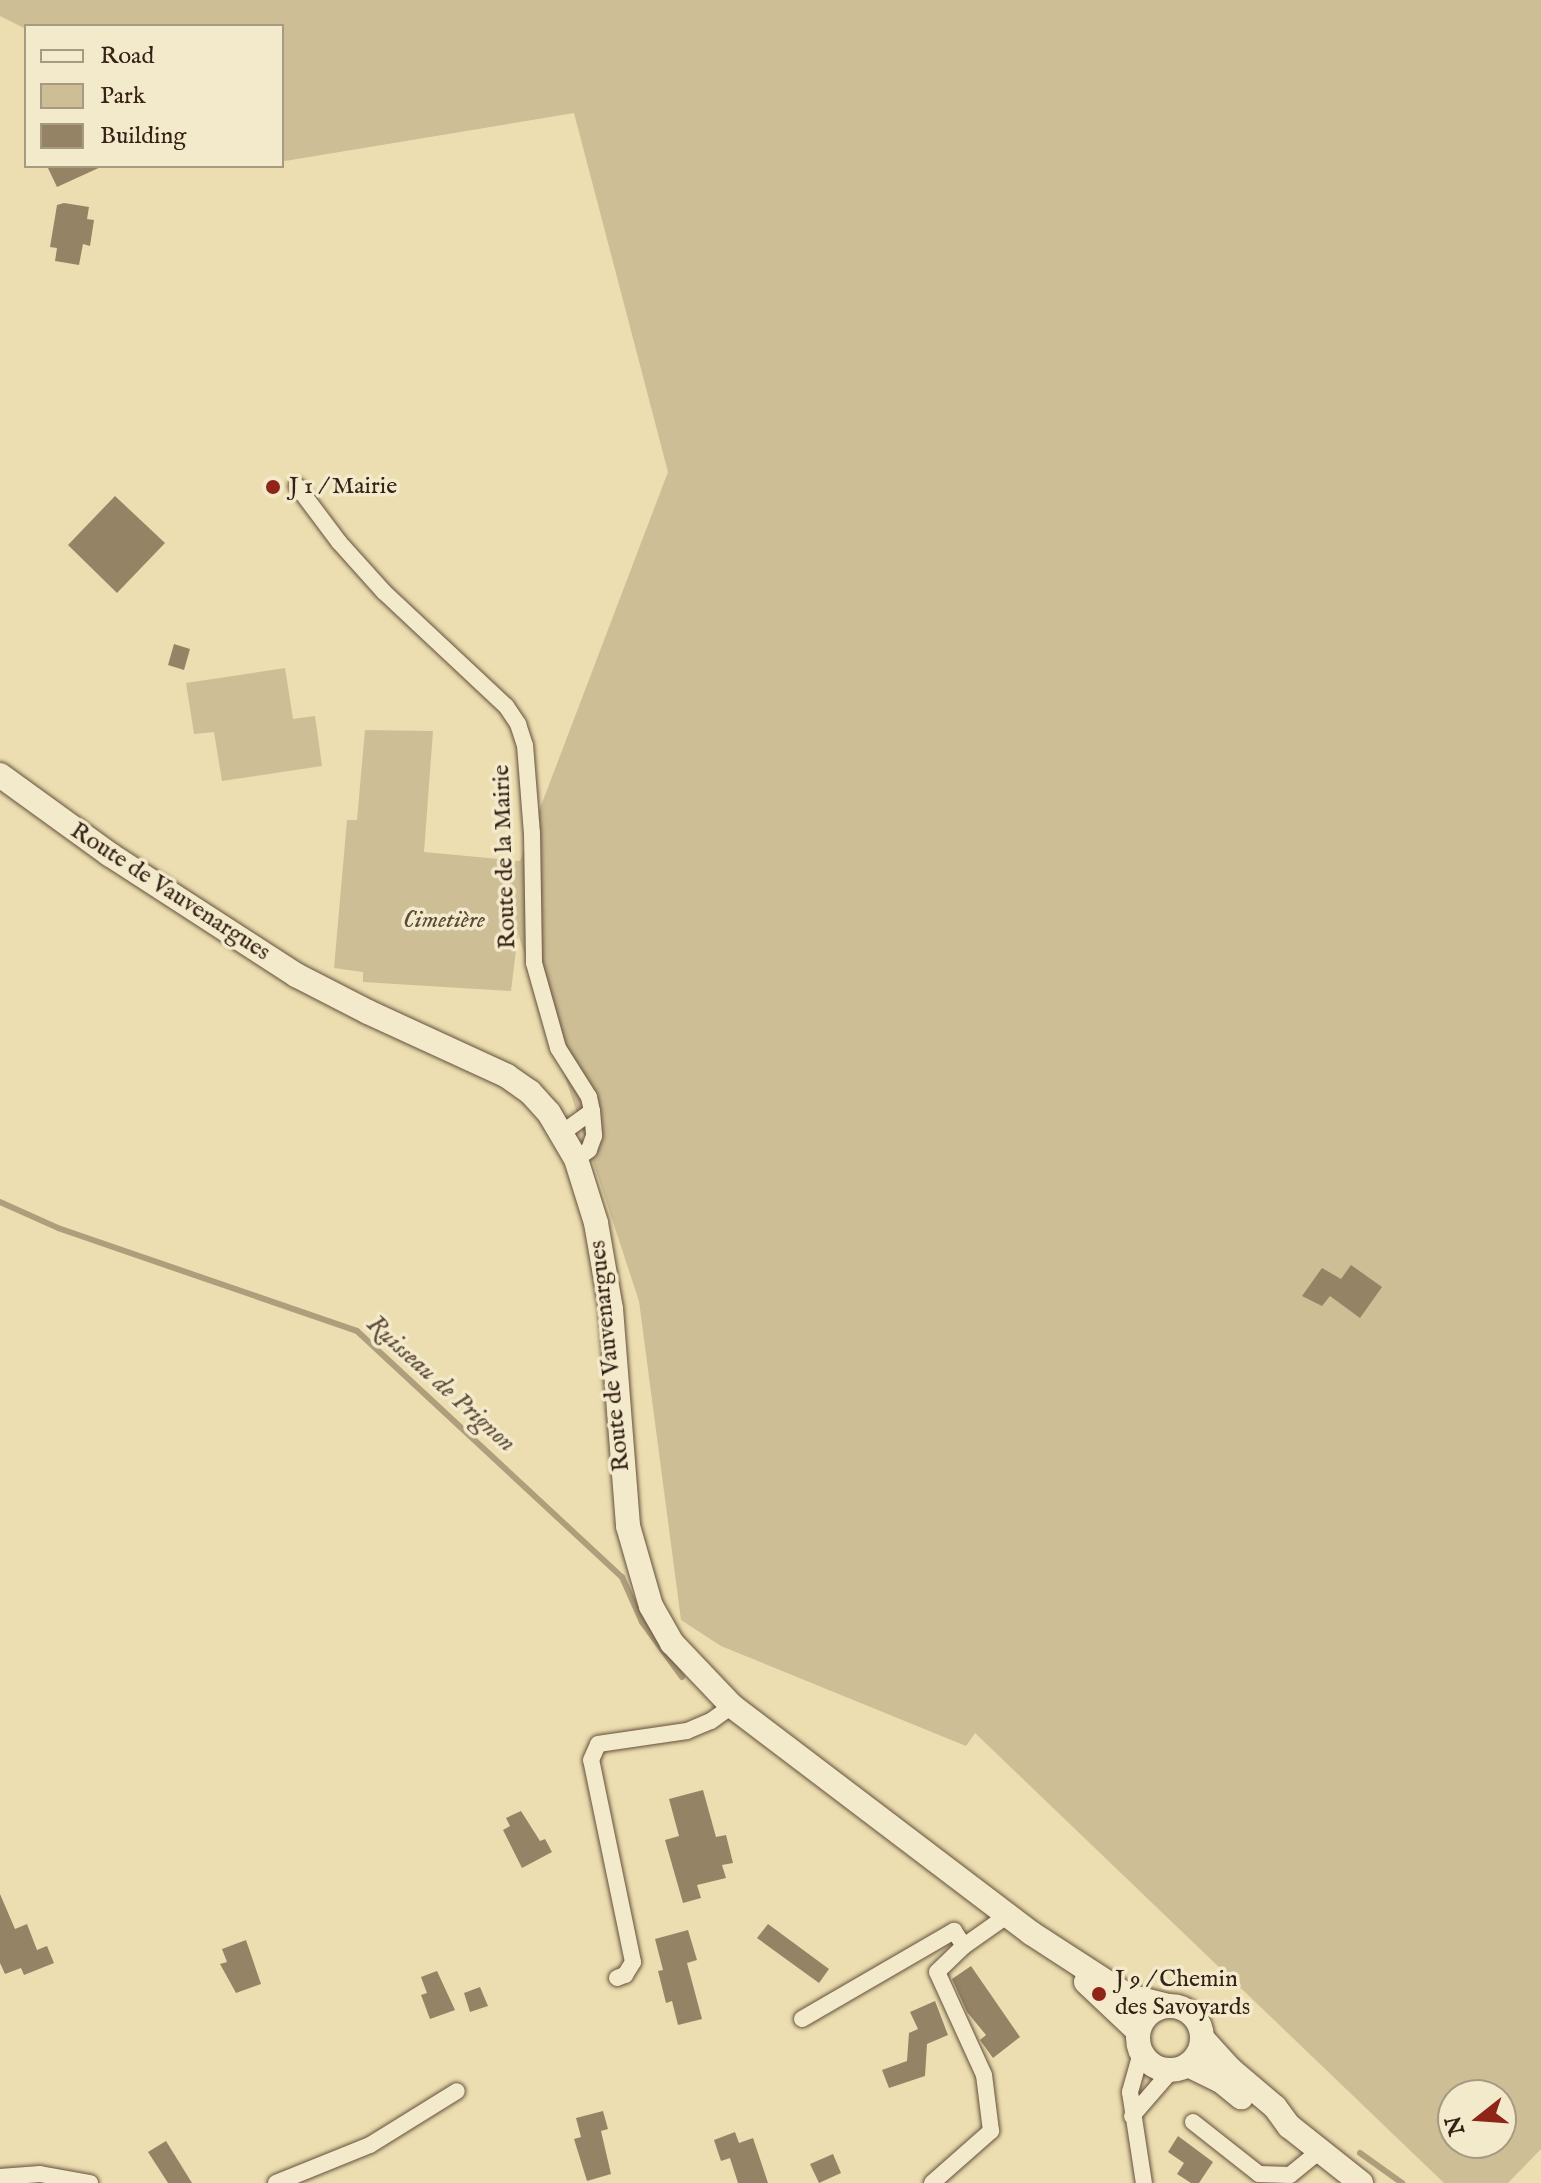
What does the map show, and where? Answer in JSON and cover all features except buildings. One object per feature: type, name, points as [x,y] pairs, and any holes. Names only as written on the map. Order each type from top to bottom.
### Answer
[{"type":"main road","name":"Route de Vauvenargues","points":[[0,775],[109,854],[296,975],[507,1076],[530,1092],[562,1133],[576,1159],[589,1197],[604,1261],[622,1480],[637,1566],[651,1606],[672,1643],[732,1706],[1031,1933],[1128,1996],[1168,2006]]},
{"type":"main road","name":"Route de Vauvenargues","points":[[1031,1933],[1139,2042]]},
{"type":"main road","points":[[1289,2126],[1267,2117],[1221,2081],[1180,2068],[1153,2066],[1139,2042],[1149,2014],[1168,2006],[1178,2007],[1195,2018],[1202,2038],[1230,2069],[1275,2107],[1289,2126],[1361,2183]]},
{"type":"main road","points":[[1180,2068],[1196,2058],[1202,2038]]},
{"type":"street","name":"Route de la Mairie","points":[[297,486],[339,542],[384,592],[506,706],[518,724],[525,745],[532,833],[534,963],[558,1048],[589,1097],[592,1111],[594,1136],[589,1150],[576,1159]]},
{"type":"street","points":[[562,1133],[592,1111]]},
{"type":"street","points":[[617,1978],[625,1975],[633,1962],[591,1760],[598,1744],[687,1731],[711,1721],[732,1706]]},
{"type":"street","points":[[932,2183],[991,2131],[984,2075],[937,1972],[964,1946],[1008,1915]]},
{"type":"street","points":[[802,2019],[954,1931],[964,1946]]},
{"type":"street","points":[[1139,2042],[1130,2092],[1144,2183]]},
{"type":"street","points":[[1132,2116],[1180,2068]]},
{"type":"street","points":[[276,2183],[370,2145],[457,2091]]},
{"type":"street","points":[[1193,2122],[1259,2174],[1290,2175],[1320,2151]]},
{"type":"street","points":[[0,2177],[40,2174],[90,2183]]},
{"type":"green space","name":"Cimetière","points":[[0,0],[1541,0],[1541,2149],[1508,2183],[1444,2183],[975,1733],[966,1746],[721,1646],[681,1620],[639,1301],[518,934],[511,991],[363,982],[363,972],[334,968],[347,820],[357,820],[365,730],[433,731],[424,852],[520,861],[668,472],[574,113],[285,161],[284,24],[24,24],[24,28],[0,16]]},
{"type":"green space","points":[[285,668],[293,719],[315,716],[322,766],[222,781],[214,732],[194,734],[186,683]]},
{"type":"waterway","name":"Ruisseau de Prignon","points":[[0,1202],[58,1228],[357,1331],[622,1577],[642,1622],[682,1677]]},
{"type":"waterway","name":"Ruisseau de Prignon","points":[[1360,2153],[1402,2183]]},
{"type":"place","name":"J 1 / Mairie","points":[[273,487]]},
{"type":"place","name":"J 9 / Chemin des Savoyards","points":[[1099,1994]]}]
